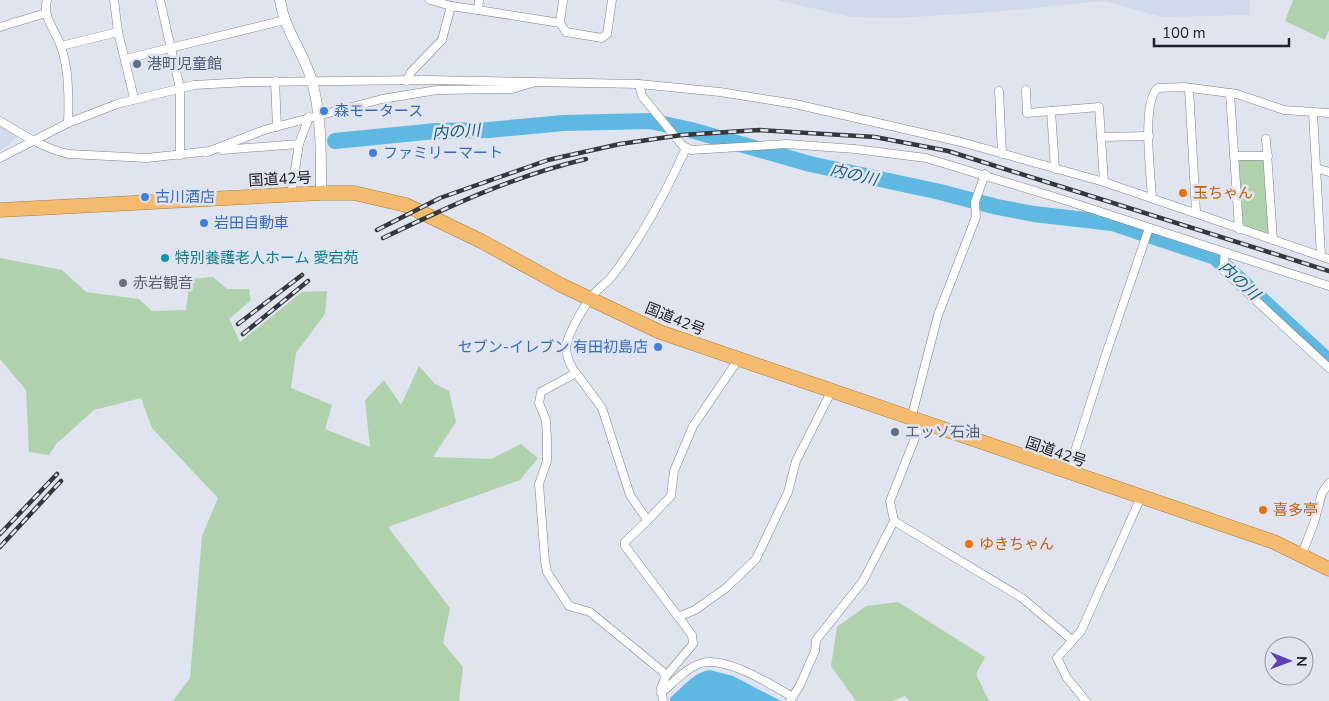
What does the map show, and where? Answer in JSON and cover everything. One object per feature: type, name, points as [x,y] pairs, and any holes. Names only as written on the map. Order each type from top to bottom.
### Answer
[{"type":"highway","name":"国道42号","points":[[0,210],[321,193],[354,193],[406,205],[451,226],[590,299],[660,332],[1068,474],[1142,497],[1302,554],[1329,568]]},
{"type":"street","points":[[47,0],[46,13],[61,46],[69,97],[68,123]]},
{"type":"street","points":[[114,0],[118,32],[134,98]]},
{"type":"street","points":[[160,0],[180,88],[178,124],[180,155]]},
{"type":"street","points":[[280,0],[285,20],[312,82],[313,116],[321,193]]},
{"type":"street","points":[[430,0],[451,6],[560,23]]},
{"type":"street","points":[[478,10],[479,0]]},
{"type":"street","points":[[563,0],[560,23],[566,32],[602,38],[607,34],[612,0]]},
{"type":"street","points":[[407,81],[411,72],[442,40],[451,6]]},
{"type":"street","points":[[0,27],[46,13]]},
{"type":"street","points":[[125,59],[285,20]]},
{"type":"street","points":[[61,46],[118,32]]},
{"type":"street","points":[[275,81],[277,127]]},
{"type":"street","points":[[0,158],[68,123],[134,98],[180,88],[211,84],[275,81],[538,81],[638,84],[720,92],[795,104],[944,138],[1104,182],[1196,212],[1239,229],[1325,258],[1316,168],[1313,113]]},
{"type":"street","points":[[206,152],[313,116],[421,92],[442,89],[512,89],[538,81]]},
{"type":"street","points":[[638,84],[642,96],[686,148],[691,150],[787,144],[855,148],[926,158],[984,174],[1329,286]]},
{"type":"street","points":[[1152,198],[1148,111],[1155,90],[1158,88],[1189,88],[1230,93],[1284,110],[1329,114]]},
{"type":"street","points":[[1189,88],[1196,212]]},
{"type":"street","points":[[1026,90],[1027,113],[1099,107],[1104,182]]},
{"type":"street","points":[[999,91],[1002,154]]},
{"type":"street","points":[[1230,93],[1239,229]]},
{"type":"street","points":[[1052,111],[1055,169]]},
{"type":"street","points":[[291,195],[300,144],[313,116]]},
{"type":"street","points":[[0,121],[58,151],[81,155],[132,158],[300,144]]},
{"type":"street","points":[[1101,137],[1149,136]]},
{"type":"street","points":[[1266,139],[1273,240]]},
{"type":"street","points":[[646,522],[646,518],[628,490],[602,408],[570,366],[566,348],[572,332],[590,299],[618,268],[668,188],[686,148]]},
{"type":"street","points":[[1234,156],[1268,156]]},
{"type":"street","points":[[1316,168],[1329,172]]},
{"type":"street","points":[[662,697],[697,665],[714,662],[729,665],[760,679],[791,698],[800,685],[815,651],[816,640],[863,581],[894,521],[890,501],[916,421],[944,296],[963,256],[976,217],[975,202],[984,174]]},
{"type":"street","points":[[1068,474],[1101,368],[1149,228]]},
{"type":"street","points":[[1226,253],[1223,270],[1329,368]]},
{"type":"street","points":[[662,697],[666,676],[693,644],[692,635],[625,546],[625,542],[671,496],[674,471],[693,426],[738,360]]},
{"type":"street","points":[[576,374],[551,385],[541,392],[540,398],[546,420],[547,438],[547,461],[539,484],[546,567],[569,606],[590,612],[666,676]]},
{"type":"street","points":[[678,617],[695,610],[726,588],[756,559],[788,492],[796,461],[831,392]]},
{"type":"street","points":[[1302,554],[1314,523],[1322,493],[1329,483]]},
{"type":"street","points":[[1086,701],[1067,678],[1057,658],[1081,631],[1142,497]]},
{"type":"street","points":[[894,521],[1022,598],[1072,640]]},
{"type":"shaded area","points":[[776,0],[1250,0],[1250,15],[1161,17],[1104,1],[992,12],[897,18],[852,17]]},
{"type":"shaded area","points":[[0,121],[21,134],[0,151]]},
{"type":"green space","points":[[1293,0],[1329,0],[1329,30],[1325,40],[1285,21]]},
{"type":"green space","points":[[1238,160],[1266,160],[1271,230],[1266,233],[1245,226],[1242,223]]},
{"type":"green space","points":[[0,258],[62,270],[86,292],[139,299],[152,311],[186,310],[190,279],[213,277],[227,289],[249,289],[251,300],[229,319],[240,342],[302,292],[327,291],[325,314],[296,353],[291,388],[332,405],[325,429],[370,447],[365,400],[384,380],[401,405],[419,366],[435,384],[449,391],[456,422],[433,457],[491,459],[521,444],[538,458],[520,480],[388,527],[450,608],[443,643],[463,667],[459,701],[173,701],[190,678],[202,536],[218,498],[152,428],[141,398],[94,410],[56,444],[49,455],[29,452],[26,390],[0,359]]},
{"type":"green space","points":[[898,602],[985,657],[976,674],[989,701],[910,701],[905,696],[892,701],[856,701],[831,666],[837,627],[866,606]]},
{"type":"water","points":[[710,670],[733,676],[781,701],[670,701],[670,698],[693,677]]},
{"type":"waterway","name":"内の川","points":[[335,141],[436,131],[488,130],[564,123],[650,121],[691,130],[810,164],[940,192],[997,207],[1034,214],[1112,223],[1215,257],[1329,362]]},
{"type":"railway","points":[[377,230],[440,198],[548,160],[620,144],[682,135],[759,130],[875,137],[948,151],[1329,271]]},
{"type":"railway","points":[[383,238],[458,203],[507,183],[586,159]]},
{"type":"railway","points":[[238,324],[302,275]]},
{"type":"railway","points":[[243,334],[308,281]]},
{"type":"railway","points":[[0,534],[57,474]]},
{"type":"railway","points":[[0,547],[61,481]]},
{"type":"place","name":"港町児童館","points":[[137,64]]},
{"type":"place","name":"森モータース","points":[[324,111]]},
{"type":"place","name":"ファミリーマート","points":[[373,153]]},
{"type":"place","name":"玉ちゃん","points":[[1183,193]]},
{"type":"place","name":"古川酒店","points":[[145,197]]},
{"type":"place","name":"岩田自動車","points":[[204,223]]},
{"type":"place","name":"特別養護老人ホーム 愛宕苑","points":[[165,258]]},
{"type":"place","name":"赤岩観音","points":[[123,283]]},
{"type":"place","name":"セブン-イレブン 有田初島店","points":[[658,347]]},
{"type":"place","name":"エッソ石油","points":[[895,432]]},
{"type":"place","name":"喜多亭","points":[[1263,510]]},
{"type":"place","name":"ゆきちゃん","points":[[969,544]]}]
